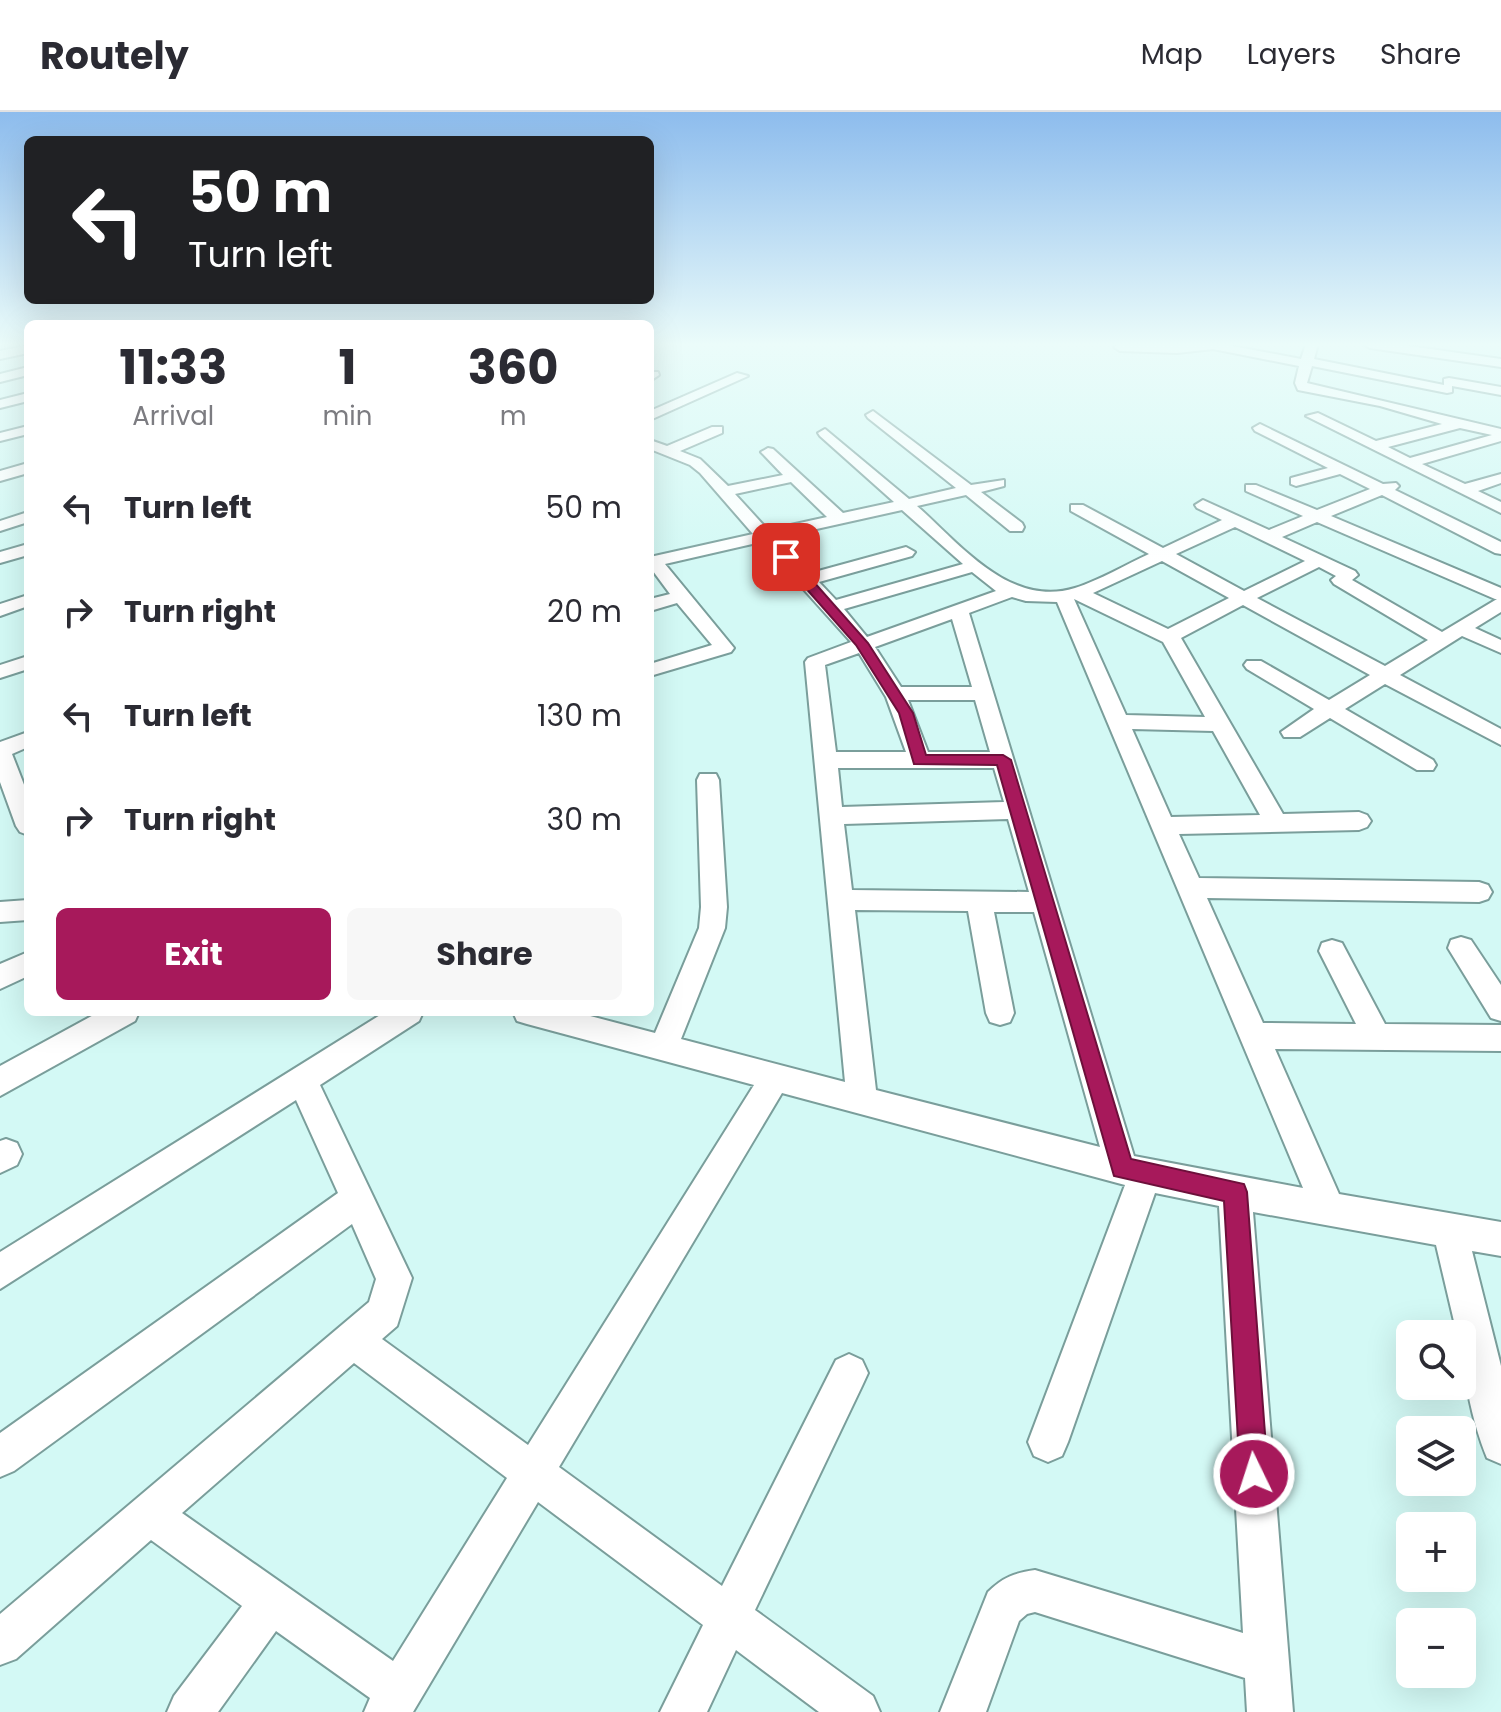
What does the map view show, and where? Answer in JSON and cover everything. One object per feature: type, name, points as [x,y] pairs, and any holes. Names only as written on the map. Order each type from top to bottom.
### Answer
[{"type":"street","points":[[878,419],[1016,527]]},
{"type":"street","points":[[1318,419],[1501,508]]},
{"type":"street","points":[[1437,419],[1501,435]]},
{"type":"street","points":[[1374,446],[1460,424]]},
{"type":"street","points":[[1260,428],[1501,549]]},
{"type":"street","points":[[667,451],[717,430]]},
{"type":"street","points":[[0,437],[24,431]]},
{"type":"street","points":[[825,433],[974,566],[1009,592],[1046,598],[1071,595],[1236,520]]},
{"type":"street","points":[[1408,463],[1501,435]]},
{"type":"street","points":[[654,446],[695,462],[832,607],[862,643],[894,693],[912,727],[919,760]]},
{"type":"street","points":[[768,452],[840,520]]},
{"type":"street","points":[[0,476],[24,469]]},
{"type":"street","points":[[1296,481],[1341,469]]},
{"type":"street","points":[[1269,536],[1381,489],[1430,473]]},
{"type":"street","points":[[725,491],[795,477]]},
{"type":"street","points":[[1464,490],[1500,478]]},
{"type":"street","points":[[654,669],[724,648],[654,561],[999,483]]},
{"type":"street","points":[[1251,488],[1501,595]]},
{"type":"street","points":[[1203,505],[1320,560],[1442,640]]},
{"type":"street","points":[[1077,508],[1387,673],[1501,738]]},
{"type":"street","points":[[0,526],[24,518]]},
{"type":"street","points":[[0,558],[24,550]]},
{"type":"street","points":[[807,580],[906,552]]},
{"type":"street","points":[[1171,638],[1175,632],[1320,560]]},
{"type":"street","points":[[832,607],[974,566]]},
{"type":"street","points":[[862,1101],[815,662],[1009,592]]},
{"type":"street","points":[[1071,595],[1171,638],[1276,823]]},
{"type":"street","points":[[1071,595],[1118,722],[1329,1209]]},
{"type":"street","points":[[654,604],[681,596]]},
{"type":"street","points":[[0,610],[24,601]]},
{"type":"street","points":[[1292,732],[1501,604]]},
{"type":"street","points":[[959,609],[1045,902],[1134,1172],[1048,1442]]},
{"type":"street","points":[[1461,629],[1501,647]]},
{"type":"street","points":[[0,672],[24,663]]},
{"type":"street","points":[[1254,665],[1425,765]]},
{"type":"street","points":[[894,693],[984,694]]},
{"type":"street","points":[[1118,722],[1219,724]]},
{"type":"street","points":[[24,741],[0,750],[24,801]]},
{"type":"street","points":[[825,760],[1003,760]]},
{"type":"street","points":[[663,1049],[712,928],[714,907],[708,780]]},
{"type":"street","points":[[831,816],[1018,810]]},
{"type":"street","points":[[1163,826],[1359,821]]},
{"type":"street","points":[[1190,888],[1479,892]]},
{"type":"street","points":[[840,900],[1045,902]]},
{"type":"street","points":[[979,901],[1000,1013]]},
{"type":"street","points":[[0,912],[24,910]]},
{"type":"street","points":[[1461,948],[1501,1009]]},
{"type":"street","points":[[1332,951],[1378,1039]]},
{"type":"street","points":[[0,977],[24,965]]},
{"type":"street","points":[[0,1082],[118,1016]]},
{"type":"street","points":[[0,1272],[403,1016]]},
{"type":"street","points":[[542,1016],[1134,1172],[1501,1239]]},
{"type":"street","points":[[1254,1036],[1501,1038]]},
{"type":"street","points":[[149,1514],[272,1601],[393,1702],[775,1078]]},
{"type":"street","points":[[0,1643],[384,1313],[394,1278],[302,1080]]},
{"type":"street","points":[[1235,1192],[1270,1712]]},
{"type":"street","points":[[0,1457],[358,1199]]},
{"type":"street","points":[[1450,1230],[1501,1444]]},
{"type":"street","points":[[353,1340],[857,1712]]},
{"type":"street","points":[[683,1712],[849,1373]]},
{"type":"street","points":[[963,1712],[1003,1607],[1016,1594],[1035,1591],[1267,1663]]},
{"type":"street","points":[[190,1712],[272,1601]]},
{"type":"route","points":[[786,557],[862,643],[906,713],[919,760],[1003,760],[1122,1169],[1235,1192],[1254,1474]]}]
